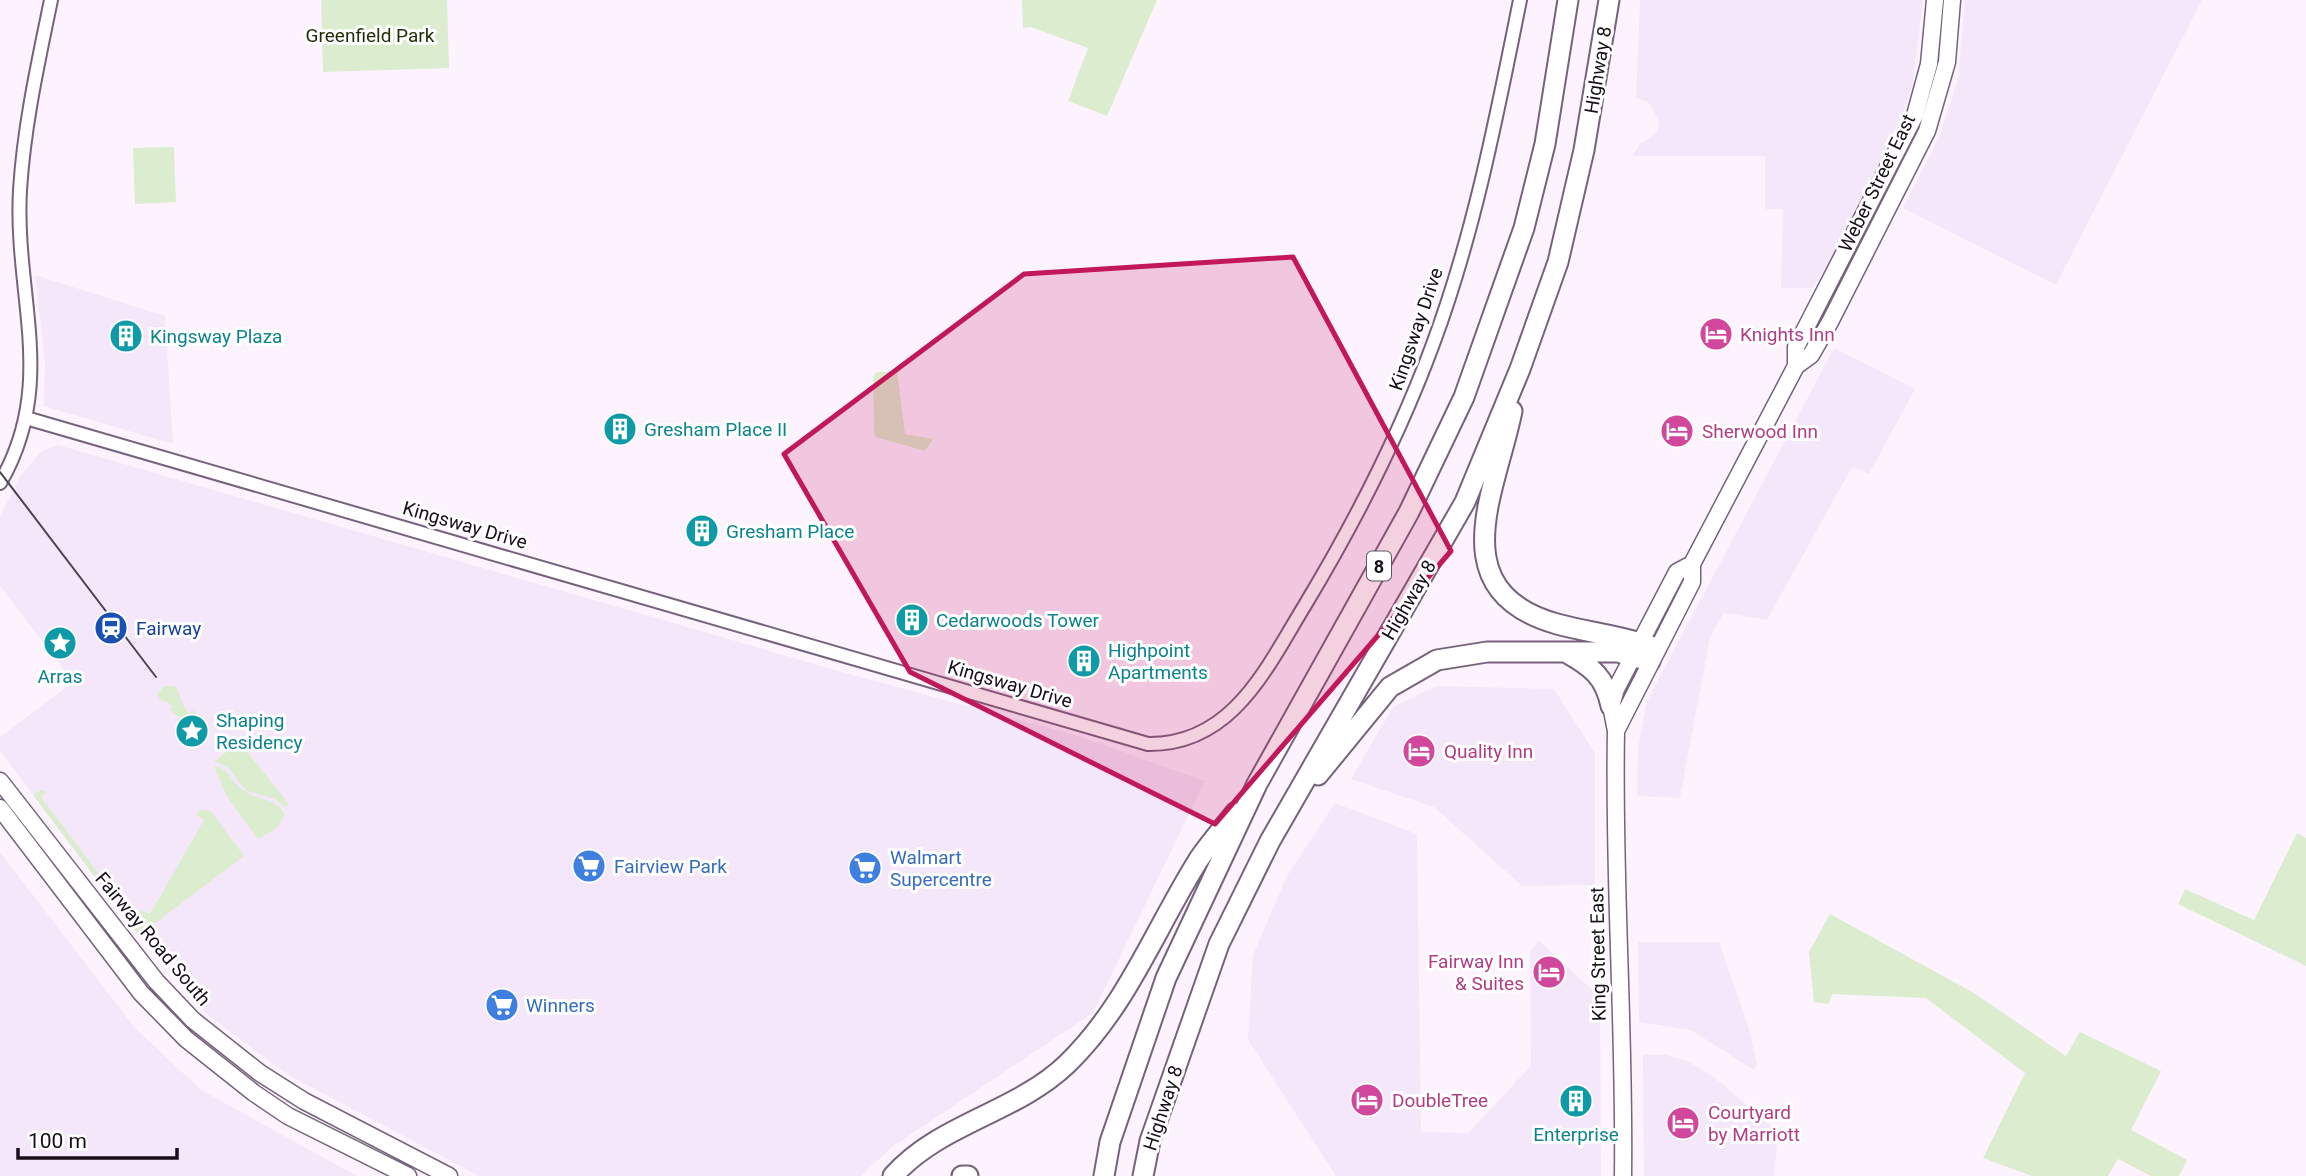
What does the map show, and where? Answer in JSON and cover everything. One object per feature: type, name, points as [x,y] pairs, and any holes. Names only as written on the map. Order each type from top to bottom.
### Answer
[{"type":"highway","name":"Highway 8","points":[[1104,1176],[1110,1142],[1166,978],[1257,784],[1409,512],[1464,397],[1524,228],[1545,144],[1568,0]]},
{"type":"highway","name":"Highway 8","points":[[1143,1176],[1150,1141],[1219,944],[1297,795],[1465,502],[1520,369],[1561,250],[1584,150],[1609,0]]},
{"type":"highway","points":[[1520,369],[1504,449],[1483,526],[1485,557],[1491,573],[1501,590],[1531,614],[1644,652]]},
{"type":"highway","points":[[1566,652],[1601,676],[1611,706]]},
{"type":"highway","points":[[1297,795],[1327,766],[1390,687],[1423,665],[1466,654],[1644,652]]},
{"type":"highway","points":[[893,1176],[934,1141],[1027,1093],[1065,1066],[1107,1020],[1133,980],[1200,858],[1257,784]]},
{"type":"highway","points":[[962,1176],[968,1176]]},
{"type":"main road","name":"Weber Street East","points":[[1796,366],[1796,347],[1915,115],[1929,64],[1935,0]]},
{"type":"main road","name":"Weber Street East","points":[[1644,652],[1692,582],[1692,564],[1796,366],[1811,355],[1840,304],[1927,131],[1947,62],[1952,0]]},
{"type":"main road","points":[[1611,706],[1644,652]]},
{"type":"main road","points":[[1616,731],[1631,707],[1644,652]]},
{"type":"main road","name":"King Street East","points":[[1611,706],[1616,731],[1619,1011],[1625,1110],[1623,1176]]},
{"type":"main road","name":"Fairway Road South","points":[[0,781],[156,981],[192,1020],[260,1073],[304,1101],[449,1176]]},
{"type":"main road","name":"Fairway Road South","points":[[0,808],[141,993],[187,1039],[254,1093],[289,1116],[387,1171],[408,1176]]},
{"type":"street","points":[[0,483],[20,440],[32,392],[32,352],[22,258],[20,192],[26,130],[51,0]]},
{"type":"street","name":"Kingsway Drive","points":[[26,418],[1147,744],[1180,742],[1219,724],[1236,709],[1280,647],[1351,528],[1405,415],[1458,268],[1520,0]]},
{"type":"highlighted area","points":[[1293,257],[1451,551],[1215,824],[910,672],[784,454],[1024,274]]},
{"type":"shaded area","points":[[1640,0],[1923,0],[1913,83],[1902,116],[1841,241],[1813,288],[1781,288],[1783,209],[1765,209],[1765,156],[1632,156],[1640,144],[1657,133],[1659,120],[1648,102],[1636,98]]},
{"type":"shaded area","points":[[1965,0],[2202,0],[2056,285],[1903,208],[1939,137],[1958,79]]},
{"type":"shaded area","points":[[35,275],[165,316],[173,444],[44,406],[45,363]]},
{"type":"shaded area","points":[[1834,348],[1915,389],[1869,474],[1852,467],[1767,620],[1724,613],[1710,637],[1680,798],[1637,796],[1638,749],[1647,701]]},
{"type":"shaded area","points":[[58,445],[856,676],[1075,735],[1205,781],[1093,1013],[892,1147],[861,1176],[479,1176],[290,1076],[208,1015],[137,933],[0,751],[0,737],[73,682],[0,586],[0,516],[21,475],[42,451]]},
{"type":"shaded area","points":[[1436,686],[1554,689],[1595,753],[1595,885],[1522,886],[1434,807],[1351,779],[1393,707]]},
{"type":"shaded area","points":[[1335,803],[1417,834],[1421,1132],[1468,1133],[1531,1066],[1530,951],[1539,941],[1600,997],[1601,1176],[1336,1176],[1248,1040],[1253,955],[1287,876]]},
{"type":"shaded area","points":[[0,852],[135,1028],[201,1090],[357,1176],[0,1176]]},
{"type":"shaded area","points":[[1638,942],[1719,942],[1749,1029],[1757,1064],[1754,1070],[1691,1030],[1639,1022]]},
{"type":"shaded area","points":[[1643,1055],[1667,1055],[1689,1062],[1714,1077],[1778,1132],[1774,1176],[1644,1176]]},
{"type":"green space","name":"Greenfield Park","points":[[321,0],[447,0],[449,68],[323,72]]},
{"type":"green space","points":[[1022,0],[1157,0],[1107,116],[1068,101],[1088,48],[1031,27],[1023,28]]},
{"type":"green space","points":[[174,147],[176,202],[135,204],[133,148]]},
{"type":"green space","points":[[897,371],[905,434],[933,439],[925,451],[876,437],[874,433],[873,377],[877,372]]},
{"type":"green space","points":[[164,686],[175,686],[186,709],[189,713],[193,710],[199,721],[187,721],[170,710],[172,707],[157,695]]},
{"type":"green space","points":[[239,742],[289,804],[285,808],[275,799],[247,791],[228,768],[215,761]]},
{"type":"green space","points":[[214,766],[224,770],[243,790],[281,809],[285,814],[278,827],[258,839],[226,795]]},
{"type":"green space","points":[[41,790],[47,792],[41,797],[131,917],[141,910],[150,914],[204,820],[196,815],[202,809],[211,811],[244,856],[141,934],[137,933],[33,795]]},
{"type":"green space","points":[[2297,833],[2306,838],[2306,966],[2178,904],[2185,889],[2254,920]]},
{"type":"green space","points":[[1830,914],[1974,993],[2066,1056],[2080,1032],[2161,1071],[2131,1130],[2187,1160],[2179,1176],[2151,1176],[2118,1159],[2108,1176],[2032,1176],[1983,1158],[2025,1073],[1926,998],[1832,994],[1829,1004],[1814,1002],[1809,952]]},
{"type":"tram line","points":[[0,472],[156,677]]},
{"type":"place","name":"Knights Inn","points":[[1716,334]]},
{"type":"place","name":"Kingsway Plaza","points":[[126,336]]},
{"type":"place","name":"Gresham Place II","points":[[620,429]]},
{"type":"place","name":"Sherwood Inn","points":[[1677,431]]},
{"type":"place","name":"Gresham Place","points":[[702,531]]},
{"type":"place","name":"Cedarwoods Tower","points":[[912,620]]},
{"type":"place","name":"Fairway","points":[[111,628]]},
{"type":"place","name":"Arras","points":[[60,643]]},
{"type":"place","name":"Highpoint Apartments","points":[[1084,661]]},
{"type":"place","name":"Shaping Residency","points":[[192,731]]},
{"type":"place","name":"Quality Inn","points":[[1419,751]]},
{"type":"place","name":"Fairview Park","points":[[589,866]]},
{"type":"place","name":"Walmart Supercentre","points":[[865,868]]},
{"type":"place","name":"Fairway Inn & Suites","points":[[1549,972]]},
{"type":"place","name":"Winners","points":[[502,1005]]},
{"type":"place","name":"DoubleTree","points":[[1367,1100]]},
{"type":"place","name":"Enterprise","points":[[1576,1101]]},
{"type":"place","name":"Courtyard by Marriott","points":[[1683,1123]]}]
